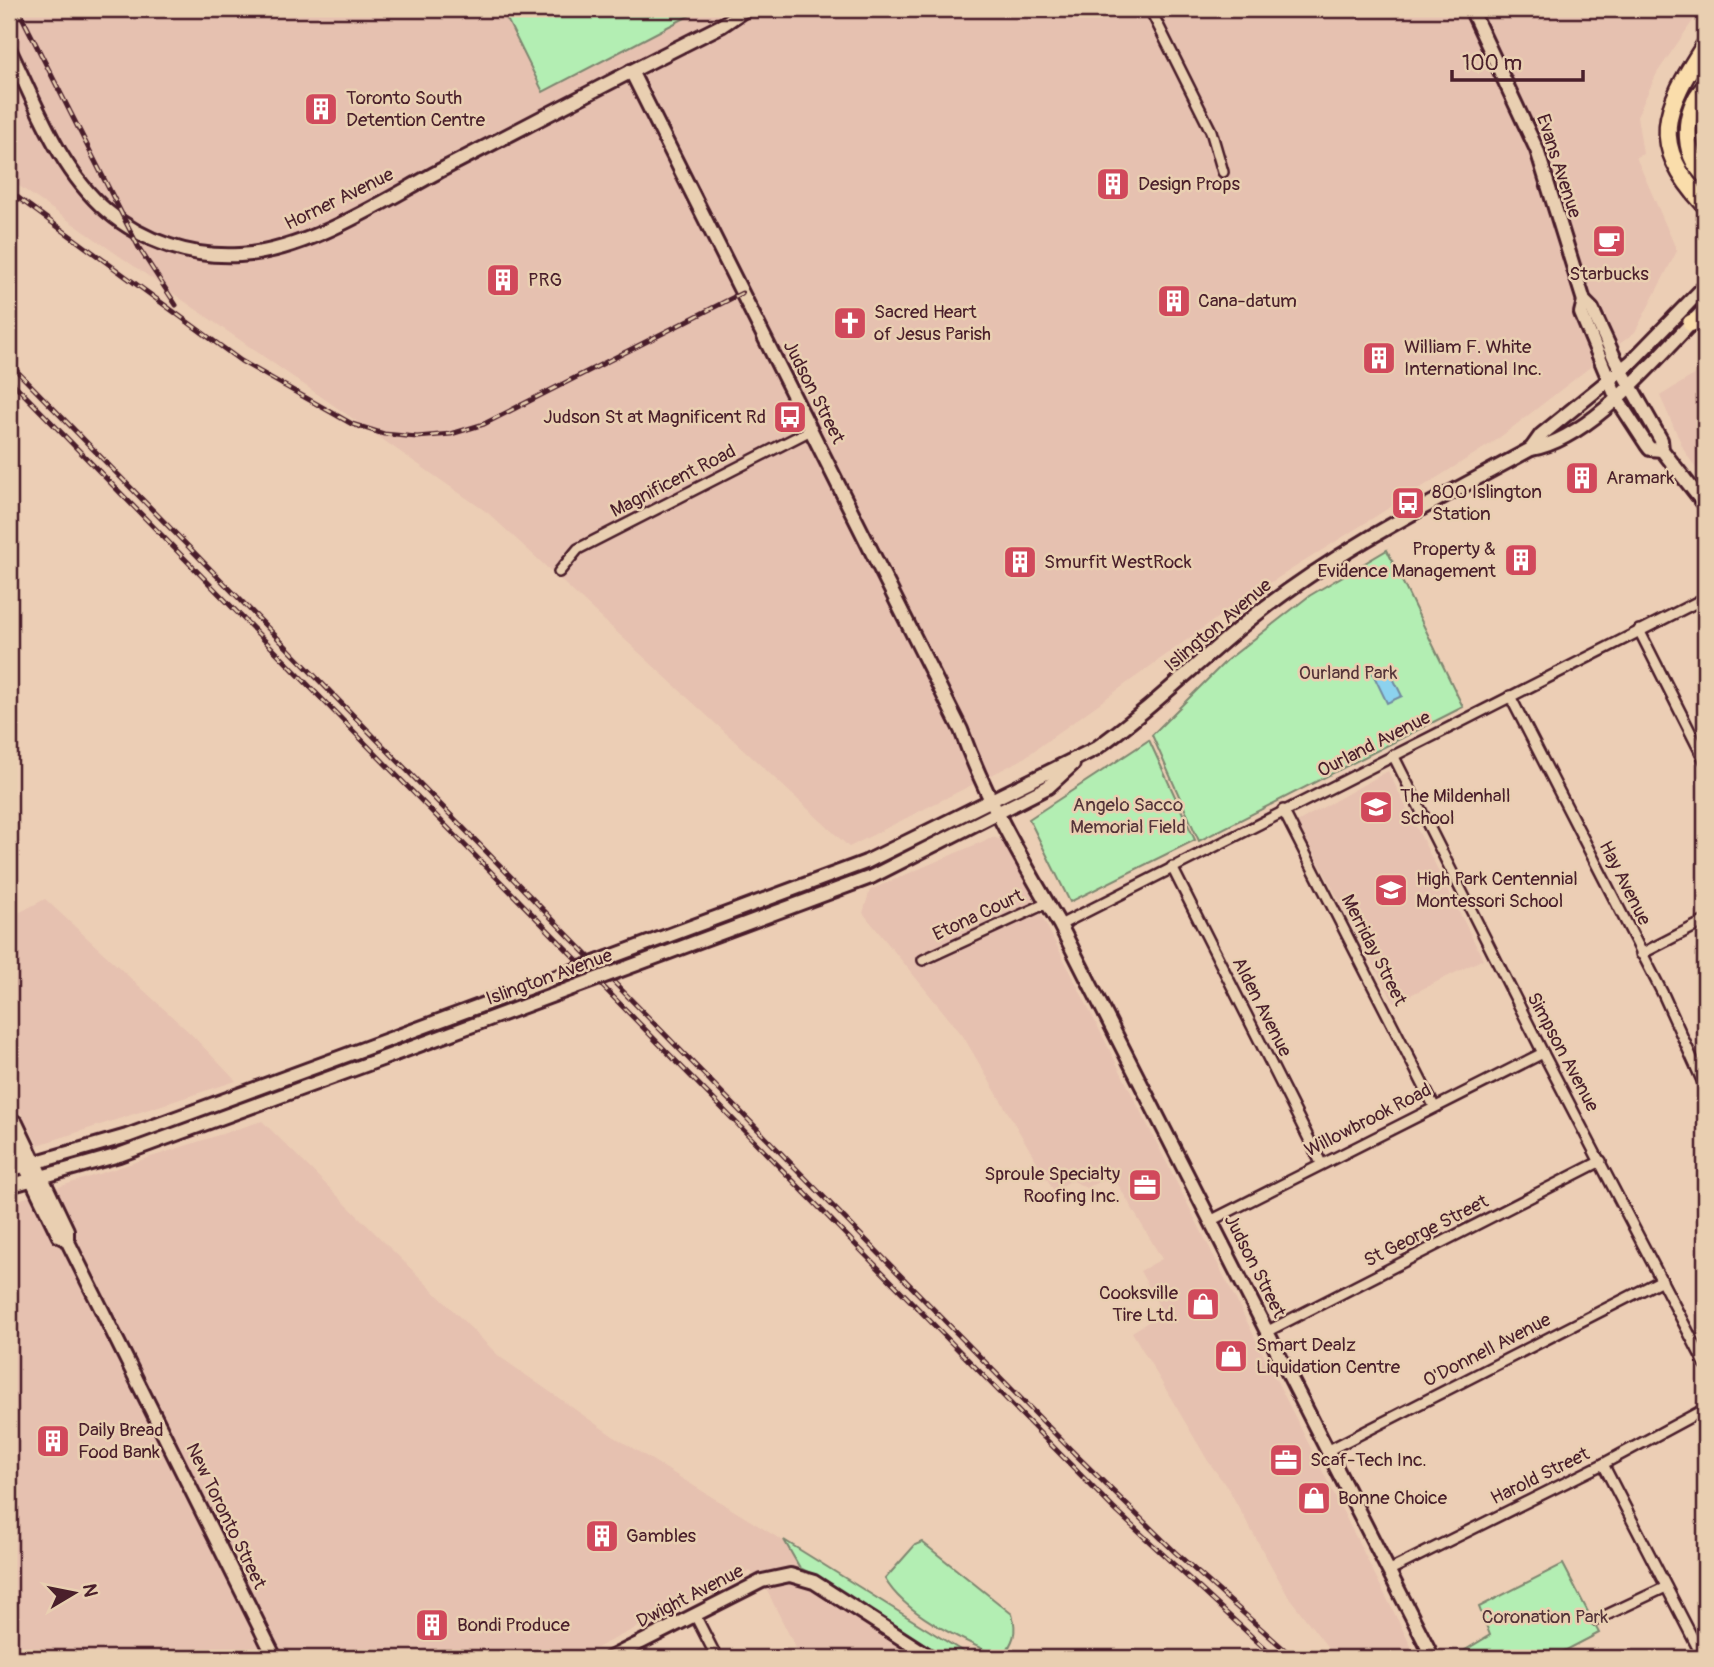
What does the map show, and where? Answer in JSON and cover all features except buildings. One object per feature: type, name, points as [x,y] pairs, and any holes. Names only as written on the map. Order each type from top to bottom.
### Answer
[{"type":"highway","points":[[1705,45],[1672,104],[1668,139],[1678,172],[1705,205]]},
{"type":"highway","points":[[1705,87],[1695,100],[1688,125],[1693,158],[1705,175]]},
{"type":"main road","name":"Horner Avenue","points":[[9,49],[66,162],[108,212],[142,235],[176,248],[218,255],[259,253],[294,244],[382,202],[721,26],[746,9]]},
{"type":"main road","name":"Evans Avenue","points":[[1471,9],[1537,150],[1584,301],[1592,309],[1621,370],[1661,440],[1662,450],[1705,505]]},
{"type":"main road","name":"Judson Street","points":[[631,71],[1002,811],[1034,867],[1044,897],[1433,1658]]},
{"type":"main road","name":"Islington Avenue","points":[[1531,449],[1541,435],[1609,382],[1705,286]]},
{"type":"main road","name":"Evans Avenue","points":[[1584,301],[1581,313],[1617,399],[1650,449],[1662,450]]},
{"type":"main road","name":"Islington Avenue","points":[[9,1170],[127,1136],[866,862],[1081,757],[1129,725],[1258,612],[1363,541],[1531,449],[1548,446],[1617,399],[1698,320],[1705,309]]},
{"type":"main road","name":"Islington Avenue","points":[[9,1186],[119,1155],[871,877],[1048,787],[1081,757]]},
{"type":"main road","name":"New Toronto Street","points":[[9,1118],[16,1123],[30,1164]]},
{"type":"main road","name":"New Toronto Street","points":[[9,1132],[30,1164],[59,1236],[67,1240],[275,1658]]},
{"type":"main road","name":"Dwight Avenue","points":[[610,1658],[769,1578],[790,1575],[814,1582],[932,1658]]},
{"type":"street","points":[[1150,9],[1211,131],[1223,172]]},
{"type":"street","name":"Magnificent Road","points":[[559,572],[578,549],[811,430]]},
{"type":"street","name":"Ourland Avenue","points":[[1060,925],[1705,598]]},
{"type":"street","points":[[1639,630],[1705,761]]},
{"type":"street","name":"Hay Avenue","points":[[1510,696],[1705,1087]]},
{"type":"street","name":"Simpson Avenue","points":[[1393,755],[1543,1053],[1705,1364]]},
{"type":"street","name":"Merriday Street","points":[[1283,810],[1434,1106]]},
{"type":"street","name":"Alden Avenue","points":[[1172,867],[1321,1163]]},
{"type":"street","name":"Etona Court","points":[[923,960],[1044,897]]},
{"type":"street","points":[[1641,954],[1705,920]]},
{"type":"street","name":"Willowbrook Road","points":[[1210,1221],[1543,1053]]},
{"type":"street","name":"St George Street","points":[[1266,1332],[1601,1161]]},
{"type":"street","name":"O'Donnell Avenue","points":[[1327,1451],[1662,1280]]},
{"type":"street","name":"Harold Street","points":[[1388,1571],[1603,1464],[1705,1409]]},
{"type":"street","points":[[1603,1464],[1703,1658]]},
{"type":"street","points":[[1596,1620],[1666,1587]]},
{"type":"street","points":[[695,1615],[717,1658]]},
{"type":"shaded area","points":[[9,9],[1701,9],[1657,73],[1637,116],[1643,154],[1636,157],[1677,251],[1635,332],[1495,441],[1232,607],[1021,760],[849,847],[488,513],[9,179]]},
{"type":"shaded area","points":[[1705,368],[1705,482],[1685,452],[1660,396]]},
{"type":"shaded area","name":"High Park Centennial Montessori School","points":[[1388,771],[1483,959],[1394,1003],[1297,822]]},
{"type":"shaded area","points":[[993,837],[1004,841],[1417,1658],[1336,1658],[1288,1596],[1229,1490],[1208,1461],[1132,1332],[1163,1313],[1140,1271],[1162,1259],[1113,1176],[1086,1188],[1072,1180],[1054,1191],[963,1036],[863,913],[870,890]]},
{"type":"shaded area","points":[[45,899],[192,1035],[236,1081],[38,1145],[9,1091],[9,918]]},
{"type":"shaded area","points":[[262,1121],[500,1357],[613,1436],[973,1658],[801,1658],[762,1581],[750,1571],[576,1658],[9,1658],[9,1203]]},
{"type":"green space","points":[[502,9],[702,9],[543,92]]},
{"type":"green space","name":"Ourland Park","points":[[1387,550],[1463,707],[1199,841],[1152,735],[1226,661],[1309,596]]},
{"type":"green space","name":"Angelo Sacco Memorial Field","points":[[1149,740],[1195,840],[1070,902],[1029,819]]},
{"type":"green space","points":[[784,1540],[973,1658],[941,1658],[824,1580],[800,1568]]},
{"type":"green space","points":[[922,1542],[1012,1614],[1015,1627],[1013,1637],[1002,1658],[921,1616],[907,1605],[885,1579],[915,1545]]},
{"type":"green space","name":"Coronation Park","points":[[1563,1564],[1599,1633],[1551,1658],[1452,1658],[1490,1635],[1479,1607]]},
{"type":"water","points":[[1387,666],[1402,696],[1387,703],[1373,674]]},
{"type":"railway","points":[[18,9],[139,248],[176,305]]},
{"type":"railway","points":[[9,191],[241,361],[352,424],[384,434],[417,437],[451,434],[484,424],[742,293]]},
{"type":"railway","points":[[9,363],[1074,1453],[1175,1552],[1294,1658]]},
{"type":"railway","points":[[9,379],[1113,1508],[1275,1658]]},
{"type":"place","name":"Toronto South Detention Centre","points":[[321,109]]},
{"type":"place","name":"Design Props","points":[[1113,184]]},
{"type":"place","name":"Starbucks","points":[[1609,241]]},
{"type":"place","name":"PRG","points":[[503,280]]},
{"type":"place","name":"Cana-datum","points":[[1174,301]]},
{"type":"place","name":"Sacred Heart of Jesus Parish","points":[[850,323]]},
{"type":"place","name":"William F. White International Inc.","points":[[1379,358]]},
{"type":"place","name":"Judson St at Magnificent Rd","points":[[790,417]]},
{"type":"place","name":"Aramark","points":[[1582,478]]},
{"type":"place","name":"800 Islington Station","points":[[1408,503]]},
{"type":"place","name":"Property & Evidence Management","points":[[1521,560]]},
{"type":"place","name":"Smurfit WestRock","points":[[1020,562]]},
{"type":"place","name":"The Mildenhall School","points":[[1376,807]]},
{"type":"place","name":"High Park Centennial Montessori School","points":[[1391,890]]},
{"type":"place","name":"Sproule Specialty Roofing Inc.","points":[[1145,1185]]},
{"type":"place","name":"Cooksville Tire Ltd.","points":[[1203,1304]]},
{"type":"place","name":"Smart Dealz Liquidation Centre","points":[[1231,1356]]},
{"type":"place","name":"Daily Bread Food Bank","points":[[53,1441]]},
{"type":"place","name":"Scaf-Tech Inc.","points":[[1286,1460]]},
{"type":"place","name":"Bonne Choice","points":[[1314,1498]]},
{"type":"place","name":"Gambles","points":[[602,1536]]},
{"type":"place","name":"Bondi Produce","points":[[432,1625]]}]
